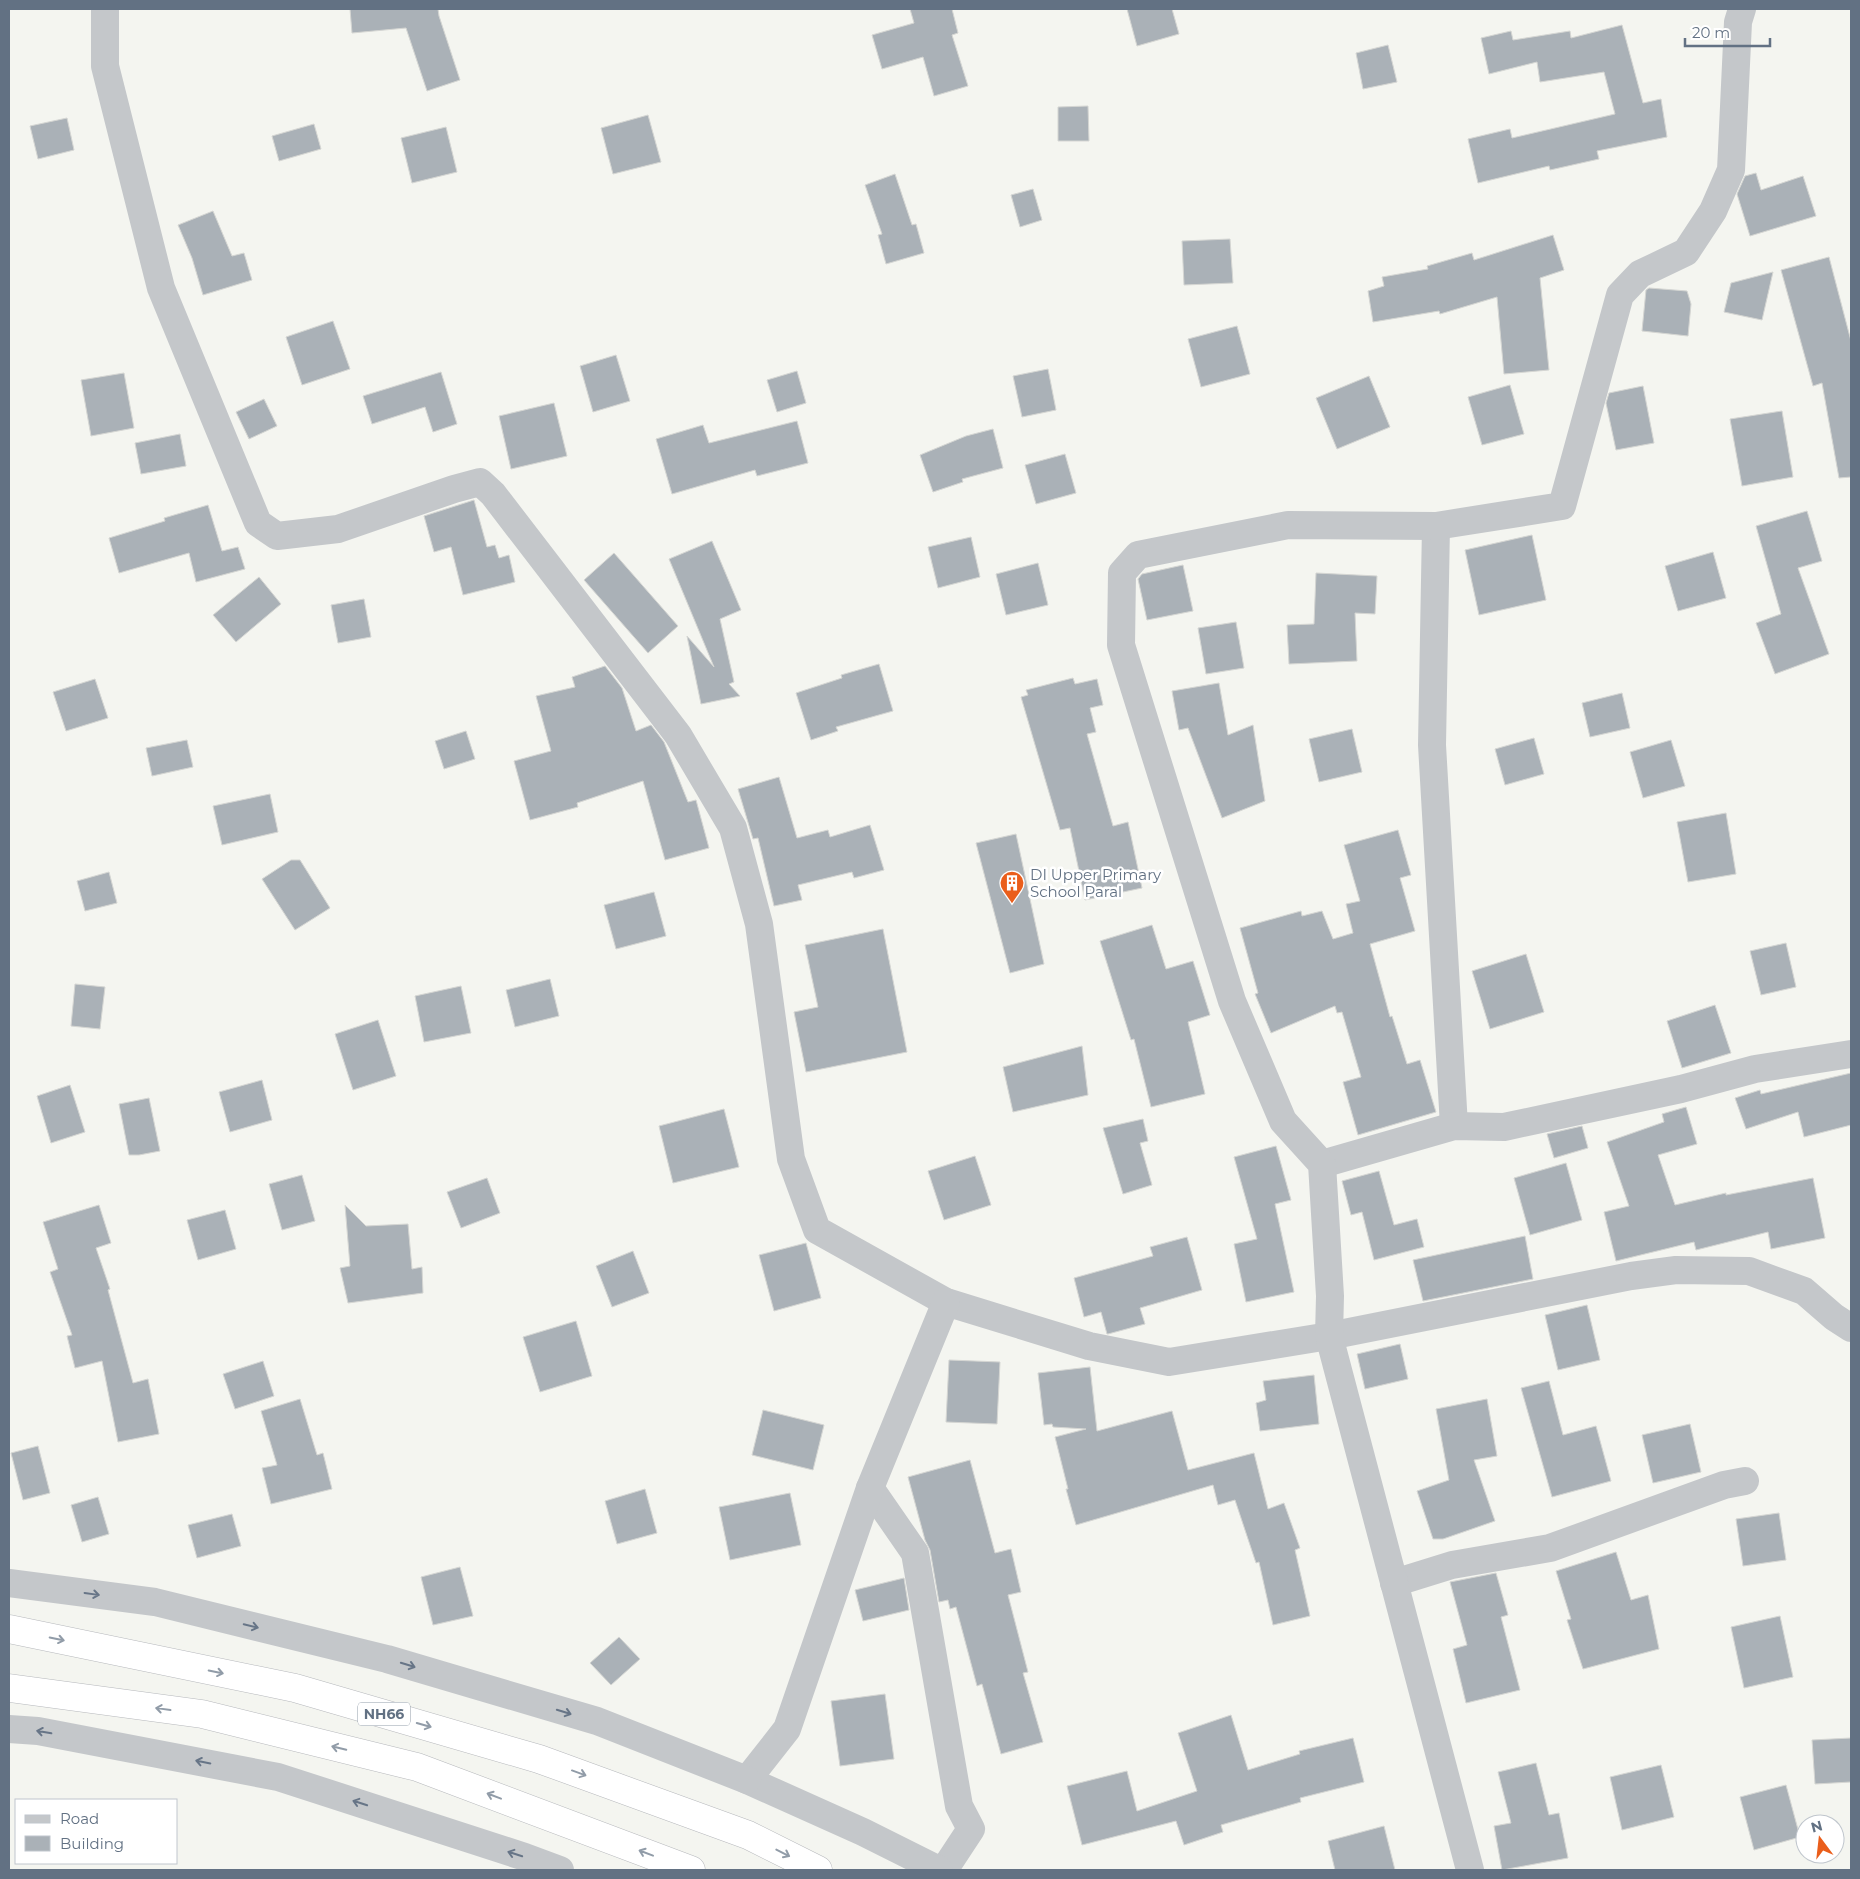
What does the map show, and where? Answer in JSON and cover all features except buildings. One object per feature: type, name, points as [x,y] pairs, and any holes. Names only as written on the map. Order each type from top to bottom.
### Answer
[{"type":"highway","name":"NH66","points":[[9,1629],[295,1688],[539,1759],[748,1835],[818,1870]]},
{"type":"highway","points":[[9,1688],[202,1714],[416,1767],[691,1870]]},
{"type":"street","points":[[105,9],[105,66],[161,288],[258,523],[277,536],[338,529],[480,482],[493,494],[678,735],[733,828],[759,924],[791,1159],[817,1230],[946,1302],[1088,1346],[1169,1362],[1329,1336],[1631,1276],[1676,1270],[1749,1272],[1804,1291],[1834,1317],[1851,1328]]},
{"type":"street","points":[[1470,1870],[1329,1336],[1330,1296],[1322,1164],[1283,1121],[1232,1001],[1121,645],[1122,572],[1138,555],[1288,525],[1436,526],[1562,506],[1620,295],[1640,274],[1686,252],[1713,211],[1731,170],[1738,22],[1742,9]]},
{"type":"street","points":[[1436,526],[1432,745],[1454,1126]]},
{"type":"street","points":[[1322,1164],[1454,1126],[1504,1126],[1681,1089],[1755,1069],[1851,1054]]},
{"type":"street","points":[[747,1780],[787,1729],[870,1488],[946,1302]]},
{"type":"street","points":[[1394,1583],[1452,1565],[1550,1548],[1724,1485],[1744,1481]]},
{"type":"street","points":[[870,1488],[914,1553],[959,1806],[970,1829],[944,1870]]},
{"type":"street","points":[[9,1583],[155,1602],[387,1659],[597,1722],[747,1780],[862,1832],[939,1870]]},
{"type":"street","points":[[9,1729],[38,1731],[278,1777],[560,1870]]},
{"type":"place","name":"DI Upper Primary School Paral","points":[[1012,904]]}]
